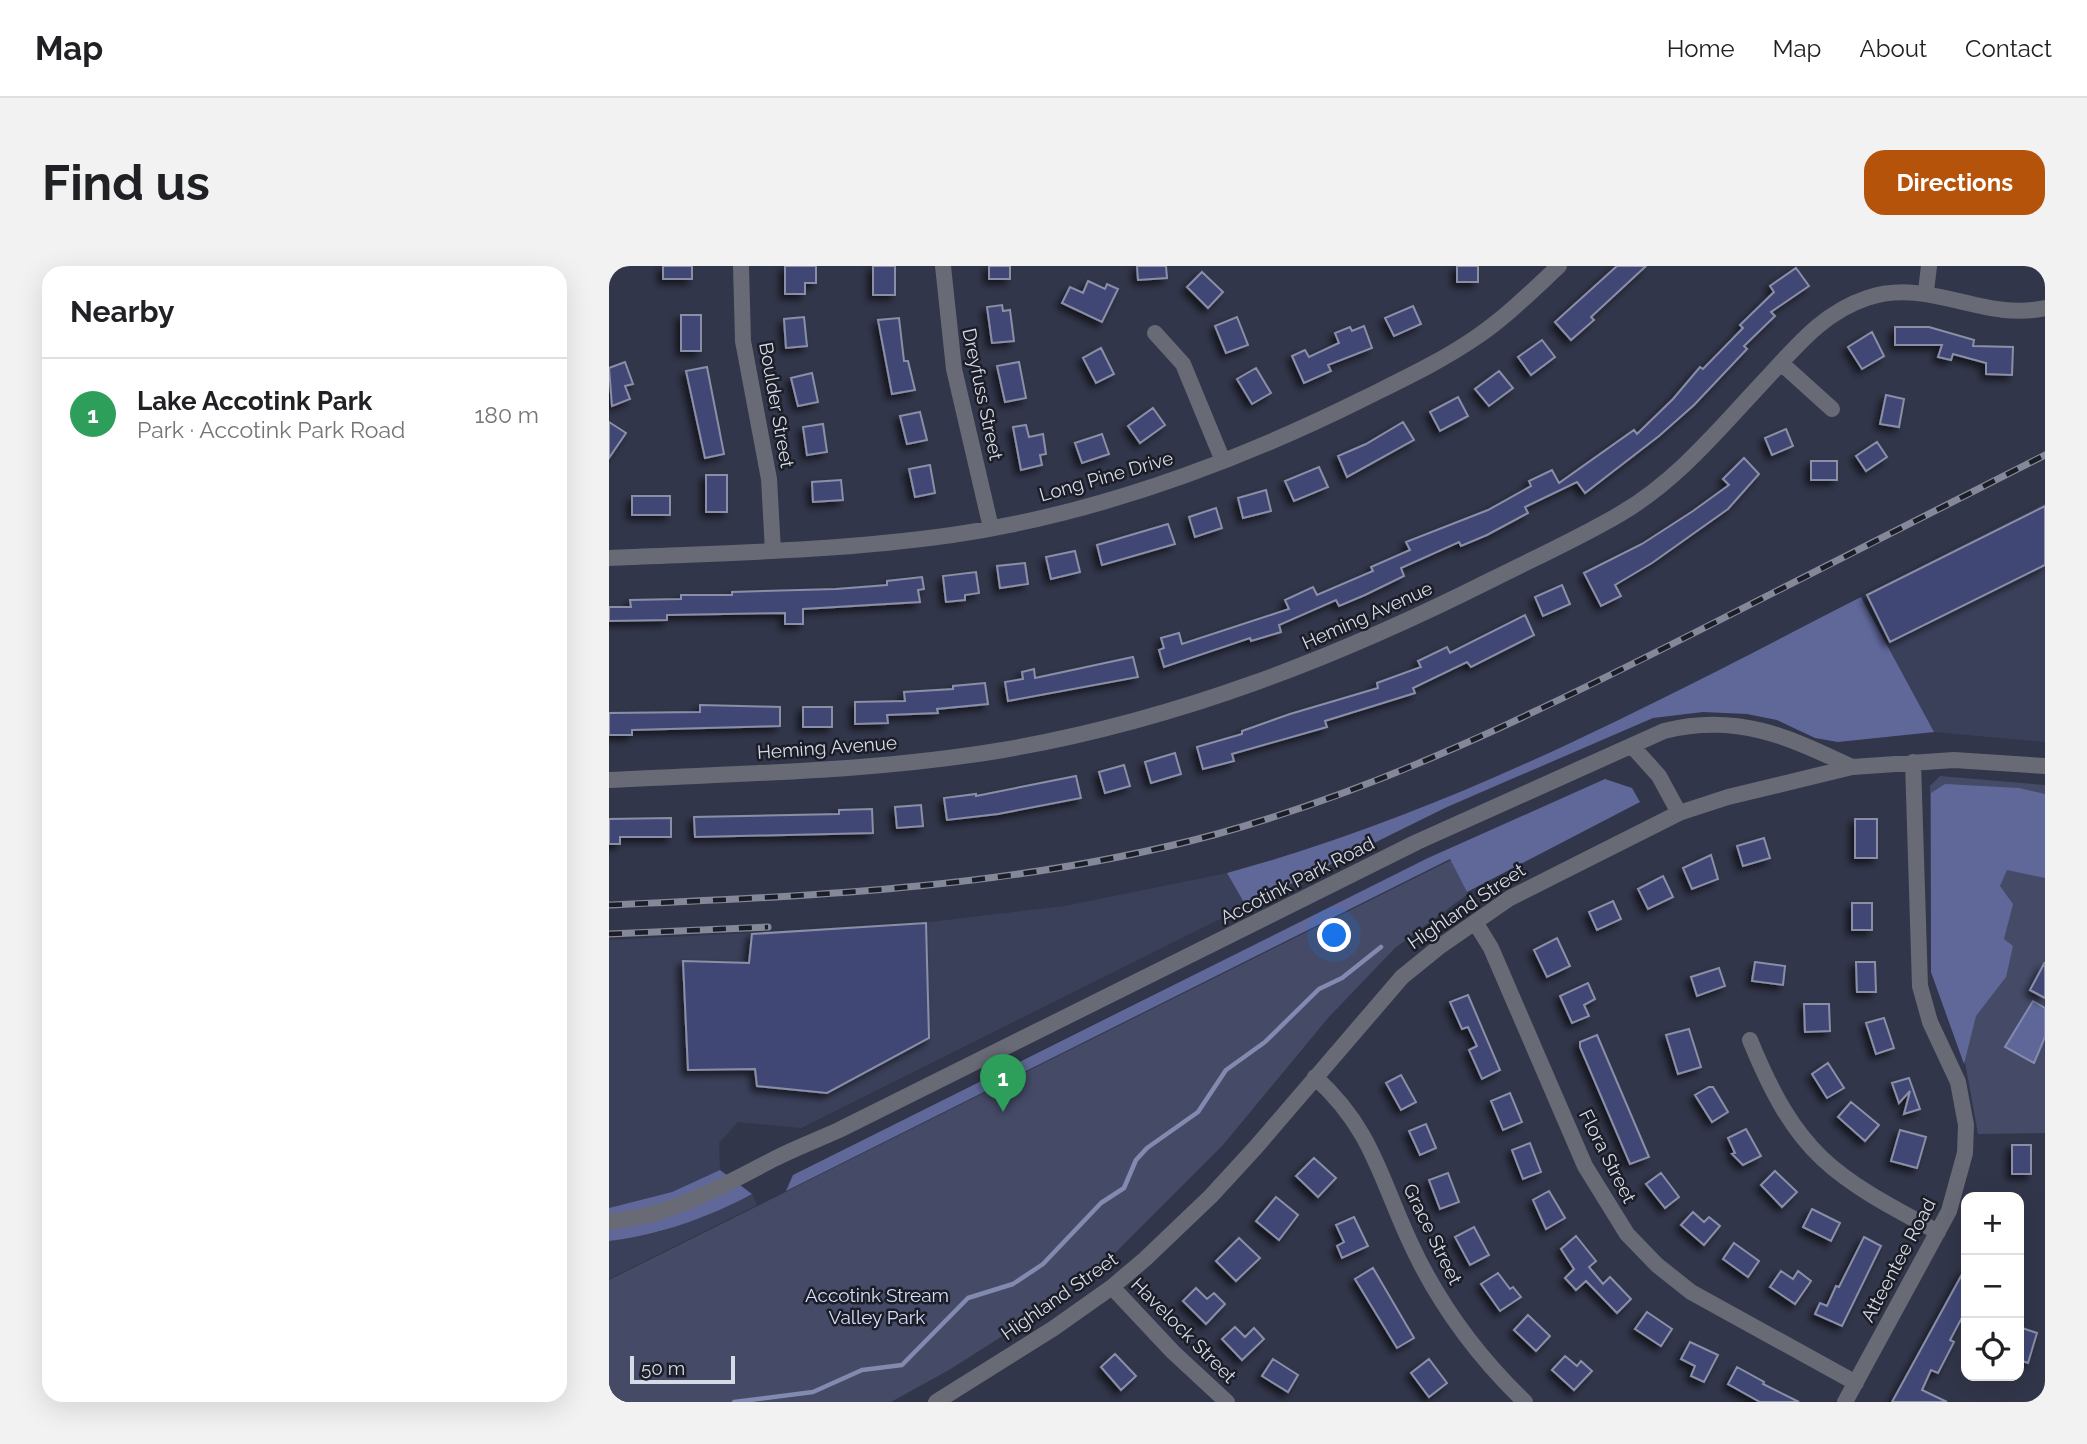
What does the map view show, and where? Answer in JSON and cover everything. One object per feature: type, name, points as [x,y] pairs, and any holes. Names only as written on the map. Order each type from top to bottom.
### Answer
[{"type":"street","name":"Boulder Street","points":[[741,266],[743,341],[769,479],[773,551]]},
{"type":"street","name":"Dreyfuss Street","points":[[943,266],[954,369],[991,528]]},
{"type":"street","points":[[1926,291],[1929,266]]},
{"type":"street","name":"Long Pine Drive","points":[[609,558],[887,543],[991,528],[1105,501],[1223,461],[1312,424],[1453,352],[1496,323],[1556,267]]},
{"type":"street","name":"Heming Avenue","points":[[609,779],[898,764],[1000,750],[1118,726],[1271,679],[1397,628],[1623,513],[1697,453],[1816,326],[1849,304],[1888,293],[1926,291],[1997,311],[2017,312],[2045,308]]},
{"type":"street","points":[[1155,333],[1184,364],[1223,461]]},
{"type":"street","points":[[1781,363],[1832,409]]},
{"type":"street","name":"Accotink Park Road","points":[[609,1222],[669,1211],[730,1184],[775,1158],[851,1124],[1417,842],[1679,727],[1729,725],[1787,736],[1852,767]]},
{"type":"street","points":[[1632,746],[1659,776],[1679,813]]},
{"type":"street","name":"Highland Street","points":[[936,1402],[960,1396],[1112,1287],[1211,1196],[1402,977],[1475,922],[1543,879],[1679,813],[1728,797],[1852,767],[1976,760],[2045,766]]},
{"type":"street","name":"Atteentee Road","points":[[1846,1402],[1949,1211],[1963,1164],[1966,1125],[1958,1083],[1930,1022],[1920,986],[1913,762]]},
{"type":"street","name":"Flora Street","points":[[1475,922],[1492,947],[1585,1166],[1627,1234],[1657,1265],[1692,1292],[1856,1383]]},
{"type":"street","points":[[1750,1040],[1777,1103],[1812,1151],[1850,1183],[1938,1232]]},
{"type":"street","name":"Grace Street","points":[[1315,1077],[1341,1101],[1358,1125],[1431,1284],[1462,1333],[1501,1379],[1525,1402]]},
{"type":"street","name":"Havelock Street","points":[[1112,1287],[1180,1360],[1227,1402]]},
{"type":"shaded area","points":[[2045,503],[2045,742],[1934,732],[1861,597]]},
{"type":"shaded area","points":[[1861,597],[1934,732],[1838,742],[1815,738],[1777,720],[1747,714],[1703,712],[1653,718],[1447,807],[1246,906],[1227,873],[1311,848],[1473,787],[1629,715]]},
{"type":"shaded area","points":[[1605,779],[1632,788],[1640,802],[1467,892],[1450,859],[786,1191],[793,1175],[1428,858]]},
{"type":"shaded area","points":[[1945,784],[2019,788],[2045,794],[2045,878],[2007,870],[2000,886],[2013,904],[2004,939],[2013,946],[2006,977],[1976,1016],[1964,1064],[1931,972],[1931,793]]},
{"type":"shaded area","points":[[1227,873],[1246,906],[801,1128],[738,1122],[719,1143],[720,1170],[672,1192],[609,1208],[609,940],[905,925],[1065,906]]},
{"type":"shaded area","points":[[2033,1001],[2045,1008],[2045,1037],[2034,1063],[2005,1047]]},
{"type":"shaded area","points":[[720,1170],[752,1194],[718,1211],[682,1224],[609,1241],[609,1208],[672,1192]]},
{"type":"shaded area","points":[[752,1194],[757,1205],[609,1279],[609,1241],[658,1232],[691,1221]]},
{"type":"green space","points":[[1940,776],[2045,785],[2045,1133],[1978,1134],[1965,1062],[1931,972],[1930,786]]},
{"type":"green space","name":"Accotink Stream Valley Park","points":[[1451,860],[1468,894],[1395,948],[1328,1018],[1223,1145],[1109,1259],[1050,1306],[949,1370],[891,1402],[609,1402],[609,1280]]},
{"type":"building","points":[[663,266],[692,266],[692,279],[663,279]]},
{"type":"building","points":[[785,266],[816,266],[816,283],[805,283],[805,294],[785,294]]},
{"type":"building","points":[[873,266],[895,266],[895,295],[873,295]]},
{"type":"building","points":[[989,266],[1010,266],[1010,279],[989,279]]},
{"type":"building","points":[[1137,266],[1166,266],[1167,278],[1138,280]]},
{"type":"building","points":[[1457,266],[1478,266],[1478,282],[1457,282]]},
{"type":"building","points":[[1617,266],[1646,266],[1591,317],[1594,320],[1571,340],[1555,322]]},
{"type":"building","points":[[1796,268],[1809,286],[1771,312],[1775,316],[1744,346],[1747,349],[1694,405],[1659,436],[1585,493],[1577,482],[1525,507],[1528,513],[1487,535],[1461,546],[1459,542],[1401,568],[1404,576],[1365,595],[1339,606],[1336,600],[1279,625],[1281,632],[1251,641],[1250,638],[1164,667],[1159,650],[1164,648],[1161,638],[1179,633],[1182,644],[1289,609],[1285,600],[1313,587],[1317,595],[1373,571],[1371,567],[1410,550],[1406,542],[1488,510],[1531,486],[1529,481],[1552,470],[1559,483],[1634,430],[1637,434],[1673,399],[1700,367],[1703,369],[1743,328],[1740,325],[1774,292],[1770,286]]},
{"type":"building","points":[[1202,272],[1223,292],[1208,308],[1187,287]]},
{"type":"building","points":[[1088,281],[1105,289],[1107,284],[1118,289],[1102,322],[1062,303],[1070,287],[1083,293]]},
{"type":"building","points":[[1002,305],[1003,311],[1010,310],[1014,341],[992,343],[987,307]]},
{"type":"building","points":[[1413,306],[1421,324],[1394,336],[1385,318]]},
{"type":"building","points":[[681,315],[701,315],[701,351],[681,351]]},
{"type":"building","points":[[804,317],[807,346],[786,348],[784,319]]},
{"type":"building","points":[[1237,317],[1248,345],[1226,353],[1215,326]]},
{"type":"building","points":[[899,318],[904,361],[908,361],[915,390],[892,394],[878,320]]},
{"type":"building","points":[[1364,326],[1372,348],[1328,365],[1331,371],[1304,383],[1292,356],[1305,350],[1309,357],[1339,343],[1335,333],[1350,327],[1352,331]]},
{"type":"building","points":[[1895,327],[1929,327],[1974,340],[1973,346],[2013,347],[2012,375],[1986,374],[1986,363],[1953,354],[1951,360],[1938,357],[1942,345],[1895,345]]},
{"type":"building","points":[[1872,332],[1884,356],[1862,369],[1848,347]]},
{"type":"building","points":[[1542,340],[1555,357],[1531,375],[1518,357]]},
{"type":"building","points":[[1101,348],[1114,374],[1096,383],[1083,358]]},
{"type":"building","points":[[625,362],[633,384],[625,386],[630,399],[612,406],[609,368]]},
{"type":"building","points":[[1019,362],[1026,398],[1005,402],[997,366]]},
{"type":"building","points":[[707,367],[724,454],[705,458],[686,371]]},
{"type":"building","points":[[1256,368],[1271,393],[1252,404],[1237,379]]},
{"type":"building","points":[[1499,371],[1513,388],[1489,406],[1475,389]]},
{"type":"building","points":[[812,373],[818,402],[798,406],[791,378]]},
{"type":"building","points":[[1886,395],[1904,399],[1899,427],[1880,424]]},
{"type":"building","points":[[1458,397],[1468,416],[1440,431],[1430,412]]},
{"type":"building","points":[[1153,408],[1165,425],[1140,443],[1128,426]]},
{"type":"building","points":[[920,412],[927,440],[907,444],[900,416]]},
{"type":"building","points":[[609,422],[626,433],[609,458]]},
{"type":"building","points":[[1403,422],[1414,440],[1347,477],[1338,456],[1366,444]]},
{"type":"building","points":[[823,424],[827,452],[807,455],[803,427]]},
{"type":"building","points":[[1026,425],[1029,437],[1043,434],[1046,454],[1040,455],[1042,465],[1021,470],[1013,427]]},
{"type":"building","points":[[1786,429],[1793,446],[1772,455],[1765,438]]},
{"type":"building","points":[[1102,434],[1109,454],[1082,463],[1075,443]]},
{"type":"building","points":[[1877,442],[1887,457],[1866,471],[1856,456]]},
{"type":"building","points":[[1744,458],[1759,474],[1728,509],[1652,563],[1615,585],[1621,596],[1601,606],[1584,573],[1642,544],[1693,511],[1729,485],[1723,479]]},
{"type":"building","points":[[1811,461],[1837,461],[1837,480],[1811,480]]},
{"type":"building","points":[[930,465],[935,493],[915,497],[909,469]]},
{"type":"building","points":[[1319,467],[1328,487],[1294,501],[1285,481]]},
{"type":"building","points":[[706,475],[727,475],[727,512],[706,512]]},
{"type":"building","points":[[841,480],[843,500],[813,502],[812,482]]},
{"type":"building","points":[[1266,490],[1271,511],[1243,518],[1238,498]]},
{"type":"building","points":[[632,496],[670,496],[670,515],[632,515]]},
{"type":"building","points":[[2045,506],[2045,565],[1890,642],[1867,595]]},
{"type":"building","points":[[1216,508],[1222,528],[1195,537],[1189,517]]},
{"type":"building","points":[[1168,524],[1175,544],[1102,565],[1097,545]]},
{"type":"building","points":[[1075,551],[1080,572],[1051,579],[1046,557]]},
{"type":"building","points":[[1025,563],[1028,584],[1000,588],[997,566]]},
{"type":"building","points":[[976,572],[979,593],[965,595],[965,600],[946,602],[943,576]]},
{"type":"building","points":[[922,577],[924,589],[918,590],[920,602],[803,609],[803,624],[785,624],[785,613],[667,615],[667,620],[609,621],[609,607],[631,607],[630,600],[887,585],[887,581]]},
{"type":"building","points":[[1562,585],[1570,604],[1543,616],[1535,597]]},
{"type":"building","points":[[1525,615],[1534,635],[1471,667],[1467,662],[1413,688],[1415,693],[1325,721],[1327,727],[1232,754],[1234,761],[1203,769],[1197,747],[1242,734],[1242,731],[1290,714],[1378,688],[1377,683],[1421,667],[1418,661],[1447,647],[1450,653]]},
{"type":"building","points":[[1133,657],[1138,677],[1008,701],[1005,682],[1023,679],[1022,672],[1034,669],[1035,678]]},
{"type":"building","points":[[985,683],[988,704],[937,709],[938,713],[887,715],[888,723],[855,724],[855,702],[905,701],[904,692],[953,689],[953,686]]},
{"type":"building","points":[[700,705],[780,707],[780,726],[632,730],[632,735],[609,735],[609,713],[700,712]]},
{"type":"building","points":[[803,707],[832,707],[832,727],[803,727]]},
{"type":"building","points":[[1175,753],[1181,774],[1151,783],[1145,762]]},
{"type":"building","points":[[1124,765],[1130,786],[1105,793],[1099,772]]},
{"type":"building","points":[[1076,776],[1081,798],[998,814],[947,820],[944,798],[976,796]]},
{"type":"building","points":[[921,805],[923,826],[897,828],[895,807]]},
{"type":"building","points":[[872,809],[873,833],[695,837],[694,817],[839,814],[839,810]]},
{"type":"building","points":[[671,818],[671,837],[620,837],[620,844],[609,844],[609,819]]},
{"type":"building","points":[[1855,819],[1877,819],[1877,858],[1855,858]]},
{"type":"building","points":[[1764,838],[1770,858],[1743,866],[1737,846]]},
{"type":"building","points":[[1711,855],[1718,879],[1692,889],[1683,868]]},
{"type":"building","points":[[1663,876],[1673,897],[1648,909],[1638,889]]},
{"type":"building","points":[[1613,901],[1621,919],[1597,930],[1589,912]]},
{"type":"building","points":[[1852,903],[1872,903],[1872,930],[1852,930]]},
{"type":"building","points":[[926,923],[929,1038],[827,1093],[757,1086],[755,1069],[688,1070],[683,961],[749,963],[752,934]]},
{"type":"building","points":[[1557,938],[1570,966],[1547,977],[1534,950]]},
{"type":"building","points":[[1755,962],[1785,966],[1783,985],[1752,981]]},
{"type":"building","points":[[1856,962],[1875,962],[1876,992],[1857,992]]},
{"type":"building","points":[[2045,962],[2045,998],[2030,990]]},
{"type":"building","points":[[1719,968],[1725,986],[1697,996],[1691,977]]},
{"type":"building","points":[[1588,983],[1595,999],[1584,1005],[1589,1016],[1572,1023],[1560,996]]},
{"type":"building","points":[[1468,995],[1500,1070],[1482,1079],[1469,1050],[1477,1046],[1468,1027],[1462,1029],[1450,1002]]},
{"type":"building","points":[[1804,1004],[1829,1004],[1830,1031],[1805,1032]]},
{"type":"building","points":[[1884,1018],[1894,1048],[1876,1054],[1866,1023]]},
{"type":"building","points":[[1689,1029],[1701,1067],[1678,1074],[1666,1035]]},
{"type":"building","points":[[1597,1035],[1649,1157],[1630,1164],[1580,1047],[1580,1042]]},
{"type":"building","points":[[1828,1063],[1844,1088],[1827,1098],[1812,1074]]},
{"type":"building","points":[[1401,1075],[1416,1102],[1401,1110],[1386,1083]]},
{"type":"building","points":[[1909,1078],[1920,1109],[1904,1114],[1910,1091],[1899,1103],[1892,1083]]},
{"type":"building","points":[[1713,1087],[1728,1112],[1712,1122],[1695,1095]]},
{"type":"building","points":[[1510,1093],[1522,1122],[1503,1130],[1491,1101]]},
{"type":"building","points":[[1851,1102],[1879,1125],[1865,1141],[1838,1117]]},
{"type":"building","points":[[1426,1124],[1436,1148],[1420,1155],[1409,1131]]},
{"type":"building","points":[[1746,1129],[1761,1156],[1743,1165],[1732,1154],[1735,1153],[1728,1138]]},
{"type":"building","points":[[1900,1130],[1926,1137],[1917,1168],[1891,1161]]},
{"type":"building","points":[[1530,1143],[1541,1172],[1523,1179],[1512,1150]]},
{"type":"building","points":[[2012,1145],[2031,1145],[2031,1174],[2012,1174]]},
{"type":"building","points":[[1314,1158],[1336,1178],[1318,1197],[1296,1176]]},
{"type":"building","points":[[1775,1171],[1797,1192],[1782,1207],[1761,1185]]},
{"type":"building","points":[[1448,1173],[1459,1202],[1440,1209],[1429,1180]]},
{"type":"building","points":[[1661,1173],[1679,1197],[1665,1208],[1646,1184]]},
{"type":"building","points":[[1549,1191],[1565,1218],[1546,1229],[1533,1200]]},
{"type":"building","points":[[1276,1197],[1298,1215],[1279,1240],[1256,1221]]},
{"type":"building","points":[[1812,1209],[1840,1223],[1831,1241],[1803,1227]]},
{"type":"building","points":[[1693,1212],[1704,1222],[1709,1217],[1720,1226],[1704,1245],[1681,1225]]},
{"type":"building","points":[[1354,1217],[1368,1246],[1342,1258],[1337,1246],[1344,1242],[1336,1225]]},
{"type":"building","points":[[1474,1227],[1489,1255],[1470,1265],[1455,1237]]},
{"type":"building","points":[[1576,1236],[1596,1261],[1589,1267],[1603,1284],[1610,1277],[1631,1299],[1617,1313],[1586,1281],[1576,1290],[1565,1278],[1574,1269],[1561,1249]]},
{"type":"building","points":[[1864,1237],[1881,1246],[1842,1326],[1815,1314],[1820,1303],[1827,1306]]},
{"type":"building","points":[[1239,1238],[1260,1258],[1236,1281],[1216,1261]]},
{"type":"building","points":[[1734,1243],[1759,1261],[1748,1277],[1723,1259]]},
{"type":"building","points":[[1373,1268],[1414,1338],[1397,1348],[1355,1279]]},
{"type":"building","points":[[1781,1271],[1793,1279],[1798,1271],[1811,1281],[1795,1304],[1770,1287]]},
{"type":"building","points":[[1498,1273],[1510,1289],[1513,1287],[1521,1297],[1500,1311],[1481,1284]]},
{"type":"building","points":[[1961,1276],[1961,1319],[1950,1340],[1954,1342],[1938,1373],[1931,1370],[1922,1390],[1947,1402],[1892,1402]]},
{"type":"building","points":[[1196,1288],[1207,1299],[1214,1293],[1225,1304],[1206,1324],[1183,1301]]},
{"type":"building","points":[[1647,1312],[1672,1329],[1661,1346],[1635,1329]]},
{"type":"building","points":[[1528,1315],[1550,1336],[1536,1351],[1514,1330]]},
{"type":"building","points":[[1235,1327],[1245,1337],[1254,1328],[1264,1339],[1242,1360],[1222,1339]]},
{"type":"building","points":[[2024,1329],[2037,1333],[2028,1363],[2024,1362]]},
{"type":"building","points":[[1690,1342],[1718,1355],[1704,1382],[1691,1376],[1695,1366],[1681,1359]]},
{"type":"building","points":[[1115,1354],[1136,1376],[1121,1390],[1101,1367]]},
{"type":"building","points":[[1565,1356],[1577,1366],[1581,1361],[1592,1371],[1574,1390],[1552,1370]]},
{"type":"building","points":[[1273,1359],[1298,1375],[1288,1392],[1262,1376]]},
{"type":"building","points":[[1429,1359],[1447,1383],[1429,1397],[1411,1373]]},
{"type":"building","points":[[1737,1367],[1799,1402],[1760,1402],[1728,1384]]},
{"type":"waterway","points":[[734,1402],[813,1392],[862,1370],[902,1365],[968,1298],[1013,1284],[1043,1264],[1101,1203],[1124,1188],[1136,1160],[1147,1148],[1198,1112],[1226,1070],[1265,1042],[1319,989],[1342,978],[1381,947]]},
{"type":"railway","points":[[609,905],[839,893],[991,878],[1142,852],[1280,815],[1402,770],[1520,718],[2045,455]]},
{"type":"railway","points":[[609,934],[768,927]]},
{"type":"place","name":"Lake Accotink Park","points":[[1003,1112]]}]
